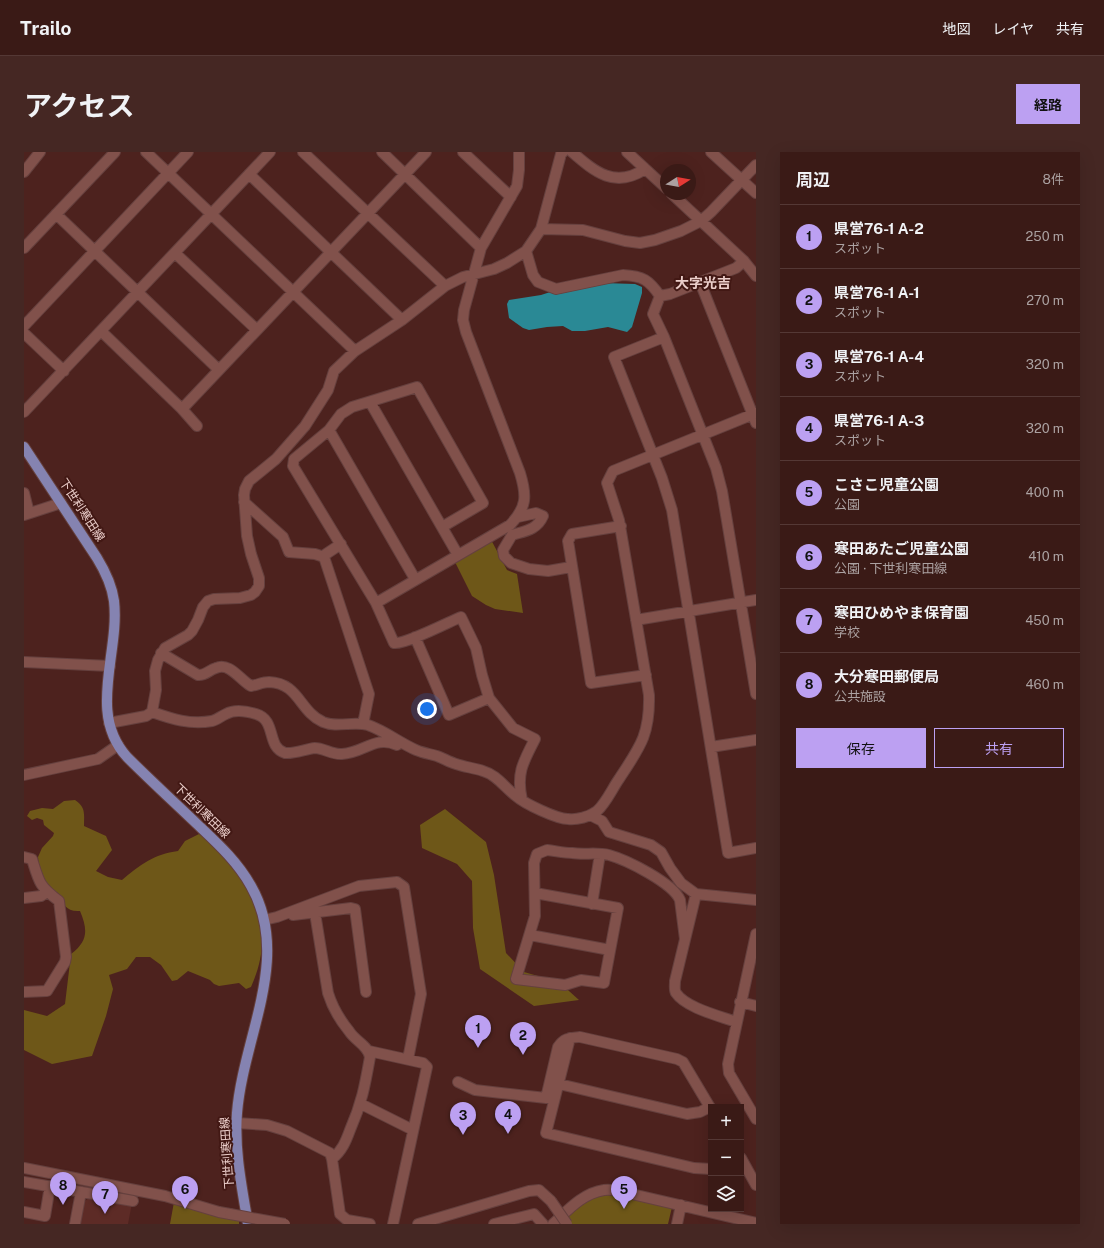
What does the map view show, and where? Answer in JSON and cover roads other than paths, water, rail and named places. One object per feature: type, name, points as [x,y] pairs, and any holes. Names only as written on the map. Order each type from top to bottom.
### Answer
[{"type":"main road","name":"下世利寒田線","points":[[24,447],[102,566],[112,593],[114,616],[107,702],[109,723],[118,745],[127,757],[234,862],[244,874],[255,894],[264,920],[268,946],[267,970],[243,1072],[237,1123],[239,1172],[248,1224]]},
{"type":"street","points":[[24,172],[40,152]]},
{"type":"street","points":[[24,248],[114,152]]},
{"type":"street","points":[[146,152],[355,351]]},
{"type":"street","points":[[24,326],[188,152]]},
{"type":"street","points":[[24,412],[270,152]]},
{"type":"street","points":[[303,152],[445,286]]},
{"type":"street","points":[[382,152],[481,248]]},
{"type":"street","points":[[182,409],[426,152]]},
{"type":"street","points":[[463,152],[511,197]]},
{"type":"street","points":[[376,603],[510,525],[518,517],[525,499],[525,488],[520,473],[466,332],[463,320],[464,310],[481,248],[517,186],[519,170],[518,152]]},
{"type":"street","points":[[109,723],[146,716],[152,712],[156,690],[155,671],[158,660],[168,646],[192,631],[203,607],[208,601],[214,599],[245,597],[252,595],[257,590],[260,581],[248,543],[244,502],[245,489],[249,481],[276,459],[305,426],[328,390],[334,371],[355,351],[402,320],[445,286],[463,277],[494,269],[526,251],[541,229],[561,154],[563,152]]},
{"type":"street","points":[[572,152],[600,174],[614,178],[626,177],[645,169]]},
{"type":"street","points":[[627,152],[660,183]]},
{"type":"street","points":[[711,152],[756,194]]},
{"type":"street","points":[[541,229],[583,230],[625,241],[640,243],[655,240],[681,231],[701,221],[756,165]]},
{"type":"street","points":[[249,174],[402,320]]},
{"type":"street","points":[[678,200],[744,261],[756,276]]},
{"type":"street","points":[[56,214],[219,370]]},
{"type":"street","points":[[526,251],[533,275],[538,282],[556,289],[623,276],[634,276],[645,279],[652,285],[660,296]]},
{"type":"street","points":[[175,253],[257,330]]},
{"type":"street","points":[[660,296],[670,294],[736,268],[744,261]]},
{"type":"street","points":[[162,653],[198,675],[203,675],[220,667],[233,671],[251,686],[266,682],[277,683],[298,696],[310,714],[323,722],[336,724],[363,724],[376,729],[422,753],[438,756],[456,764],[489,773],[498,779],[516,797],[532,807],[567,820],[590,815],[597,810],[607,798],[643,740],[648,724],[649,710],[649,695],[646,675],[621,526],[607,483],[613,471],[704,434],[755,417],[700,282]]},
{"type":"street","points":[[660,296],[653,314],[704,434],[716,468],[722,491],[756,694]]},
{"type":"street","points":[[101,331],[182,409],[197,426]]},
{"type":"street","points":[[24,333],[64,371]]},
{"type":"street","points":[[664,337],[614,357],[662,478],[672,510],[728,853],[756,848]]},
{"type":"street","points":[[442,527],[483,503],[417,387],[370,402],[352,406],[341,414],[329,430],[294,459],[293,466],[376,603],[394,643],[397,644],[461,617],[476,648],[489,698],[513,728],[535,739],[520,770],[520,792],[522,800]]},
{"type":"street","points":[[370,402],[458,555]]},
{"type":"street","points":[[329,430],[415,579]]},
{"type":"street","points":[[24,493],[27,514],[61,503]]},
{"type":"street","points":[[244,502],[283,537],[289,552],[315,554],[324,557]]},
{"type":"street","points":[[518,517],[536,513],[543,516],[540,522],[530,531],[512,535],[502,550],[504,556],[511,563],[528,569],[548,571],[571,566]]},
{"type":"street","points":[[621,526],[572,534],[568,542],[571,566],[591,683],[646,675]]},
{"type":"street","points":[[324,557],[341,544]]},
{"type":"street","points":[[324,557],[369,694],[363,724]]},
{"type":"street","points":[[636,620],[756,600]]},
{"type":"street","points":[[415,637],[449,715],[489,698]]},
{"type":"street","points":[[24,662],[110,666]]},
{"type":"street","points":[[152,712],[179,722],[211,721],[233,712],[257,714],[268,722],[277,748],[284,753],[315,748],[336,754],[344,754],[358,751],[380,741],[396,745],[412,754],[417,755],[422,753]]},
{"type":"street","points":[[711,747],[756,740]]},
{"type":"street","points":[[24,775],[98,760],[118,745]]},
{"type":"street","points":[[590,815],[602,821],[609,832],[652,844],[661,852],[680,883],[696,894],[756,900]]},
{"type":"street","points":[[535,893],[618,908],[604,983],[581,980],[565,985],[516,978],[536,916],[535,893],[534,863],[536,854],[548,850],[572,854],[608,855],[638,867],[678,894],[685,939]]},
{"type":"street","points":[[592,904],[600,854]]},
{"type":"street","points":[[24,857],[32,859],[40,885],[59,901],[66,957],[65,962],[47,991],[24,992]]},
{"type":"street","points":[[277,917],[359,886],[397,882],[404,887],[421,994],[408,1059]]},
{"type":"street","points":[[24,898],[42,896],[47,892]]},
{"type":"street","points":[[696,894],[675,981],[675,992],[682,1000],[694,1007],[736,1022]]},
{"type":"street","points":[[264,920],[351,908],[355,909],[366,992]]},
{"type":"street","points":[[315,913],[330,1000],[353,1037],[369,1052],[423,1062],[427,1067],[393,1224]]},
{"type":"street","points":[[756,934],[740,1002],[728,1064],[729,1073],[756,1119]]},
{"type":"street","points":[[530,935],[610,950]]},
{"type":"street","points":[[740,1002],[756,1006]]},
{"type":"street","points":[[458,1082],[475,1090],[546,1098],[558,1047],[562,1041],[580,1037],[677,1059],[684,1062],[708,1104]]},
{"type":"street","points":[[570,1038],[546,1133],[694,1168],[708,1169]]},
{"type":"street","points":[[332,1158],[339,1153],[344,1145],[361,1104],[369,1064],[369,1052]]},
{"type":"street","points":[[559,1084],[687,1114],[708,1109]]},
{"type":"street","points":[[361,1104],[413,1130]]},
{"type":"street","points":[[237,1123],[267,1125],[287,1132],[326,1151],[332,1158],[340,1214],[347,1220],[370,1224]]},
{"type":"street","points":[[744,1163],[756,1185]]},
{"type":"street","points":[[24,1168],[165,1196],[220,1212],[285,1224]]},
{"type":"street","points":[[24,1182],[133,1201]]},
{"type":"street","points":[[24,1212],[45,1216],[50,1186]]},
{"type":"street","points":[[553,1224],[580,1199],[590,1193],[605,1189],[756,1223]]},
{"type":"street","points":[[418,1224],[529,1191],[539,1190],[551,1201],[567,1224]]},
{"type":"street","points":[[75,1224],[81,1192]]},
{"type":"street","points":[[677,1224],[681,1205]]},
{"type":"street","points":[[494,1224],[534,1214],[543,1224]]},
{"type":"water","points":[[603,283],[635,284],[642,287],[642,293],[632,327],[627,332],[608,327],[585,331],[572,331],[563,326],[529,330],[523,328],[509,318],[507,304],[509,300],[541,295],[572,285]]},
{"type":"place","name":"県営76-1 A-2","points":[[478,1048]]},
{"type":"place","name":"県営76-1 A-1","points":[[523,1055]]},
{"type":"place","name":"県営76-1 A-3","points":[[508,1134]]},
{"type":"place","name":"県営76-1 A-4","points":[[463,1135]]},
{"type":"place","name":"大分寒田郵便局","points":[[63,1205]]},
{"type":"place","name":"寒田あたご児童公園","points":[[185,1209]]},
{"type":"place","name":"こさこ児童公園","points":[[624,1209]]},
{"type":"place","name":"寒田ひめやま保育園","points":[[105,1214]]},
{"type":"district","name":"大字光吉","points":[[703,283]]}]
